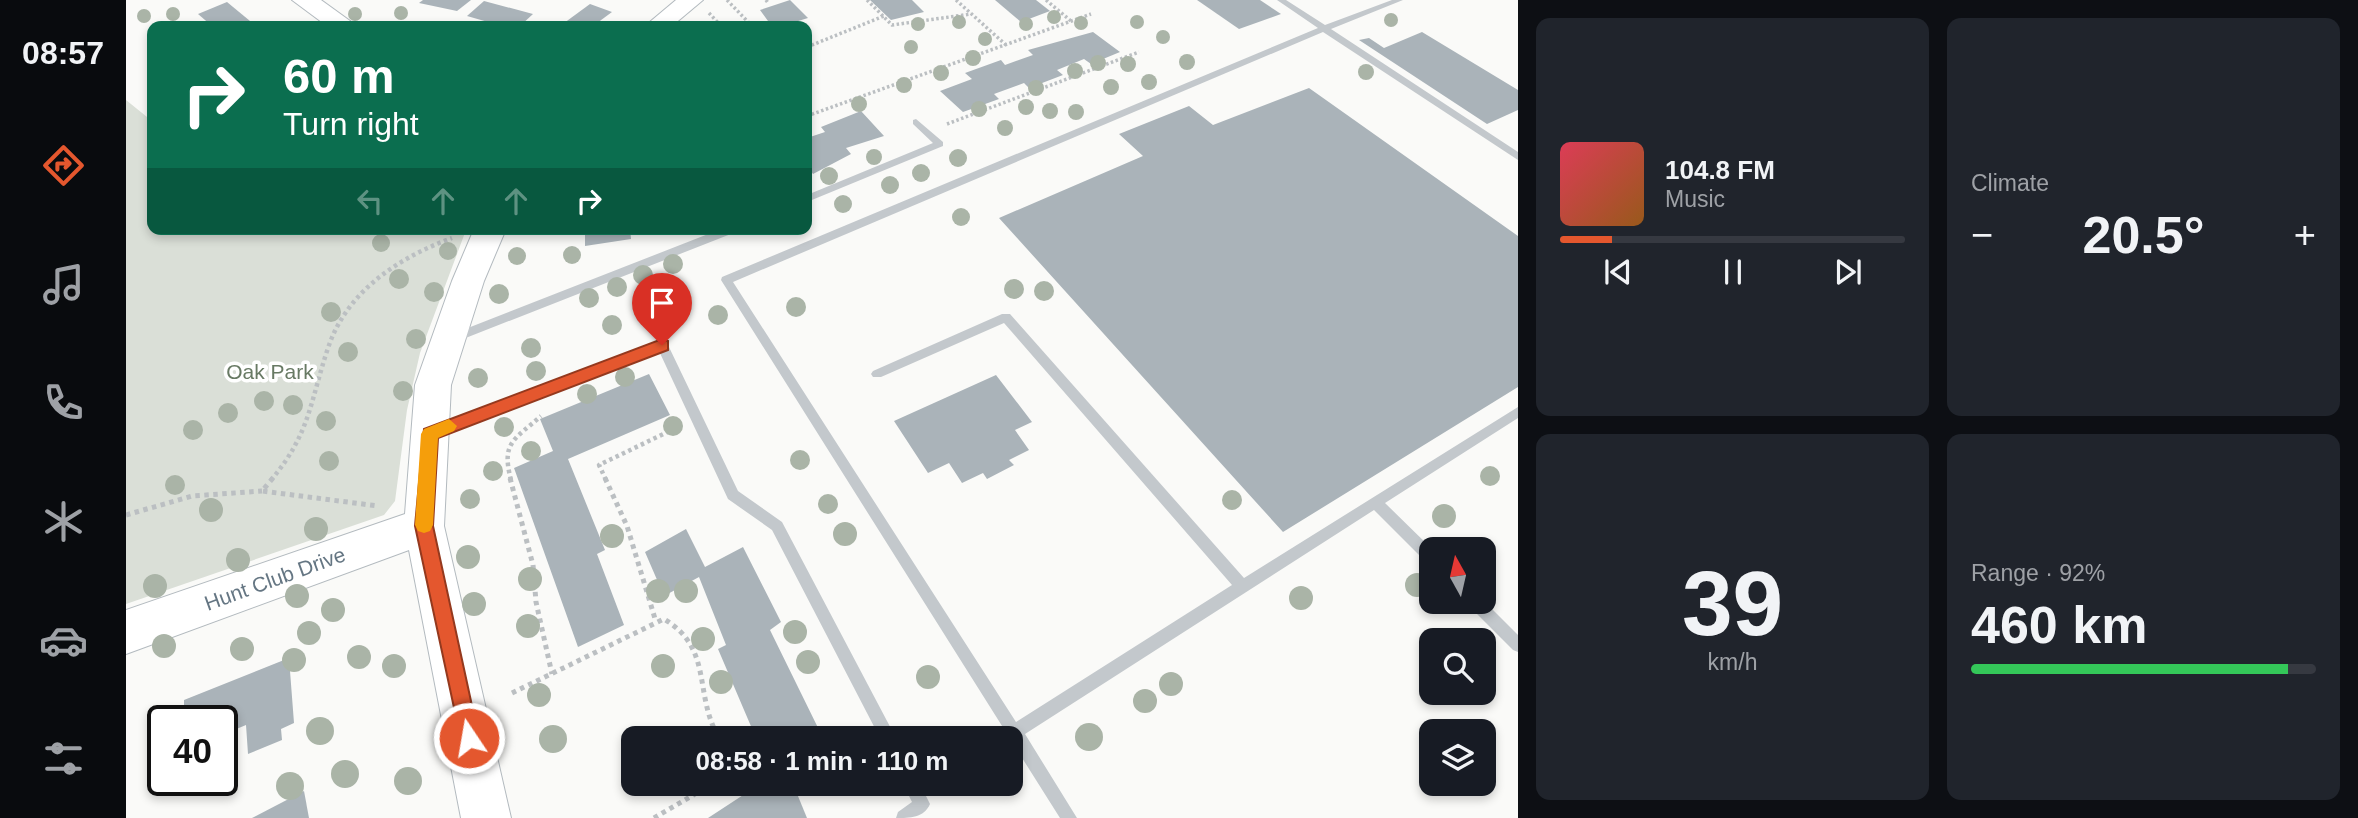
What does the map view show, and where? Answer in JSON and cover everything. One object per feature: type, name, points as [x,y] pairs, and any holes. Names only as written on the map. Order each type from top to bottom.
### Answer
[{"type":"street","points":[[304,0],[336,21]]},
{"type":"street","points":[[664,21],[691,0]]},
{"type":"street","points":[[474,235],[433,385],[424,526],[486,818]]},
{"type":"street","name":"Hunt Club Drive","points":[[126,632],[424,526]]},
{"type":"lane","points":[[1280,0],[1518,157]]},
{"type":"lane","points":[[1010,726],[726,280],[1323,29],[1399,0]]},
{"type":"lane","points":[[812,197],[940,145],[916,122]]},
{"type":"lane","points":[[447,341],[717,235]]},
{"type":"lane","points":[[877,374],[1006,317],[1243,587]]},
{"type":"lane","points":[[430,434],[662,345],[733,495],[777,526],[882,726]]},
{"type":"lane","points":[[1023,726],[1518,412]]},
{"type":"lane","points":[[1376,503],[1419,545]]},
{"type":"lane","points":[[1487,614],[1518,645]]},
{"type":"lane","points":[[1023,746],[1069,818]]},
{"type":"lane","points":[[904,818],[922,804],[918,796]]},
{"type":"path","points":[[727,0],[747,21]]},
{"type":"path","points":[[867,0],[892,25],[971,14]]},
{"type":"path","points":[[956,0],[1006,45]]},
{"type":"path","points":[[1045,0],[1071,21]]},
{"type":"path","points":[[812,114],[1091,14]]},
{"type":"path","points":[[812,45],[884,16]]},
{"type":"path","points":[[927,132],[1139,52]]},
{"type":"path","points":[[262,491],[286,465],[307,424],[332,338],[367,286],[405,256],[468,235]]},
{"type":"path","points":[[550,412],[526,427],[510,444],[505,458],[533,565],[536,602],[552,674]]},
{"type":"path","points":[[656,622],[627,526],[599,465],[679,427]]},
{"type":"path","points":[[126,515],[192,496],[262,491],[378,506],[424,526]]},
{"type":"path","points":[[512,693],[664,619],[679,626],[694,645],[704,678],[707,716],[712,726]]},
{"type":"path","points":[[654,818],[692,796]]},
{"type":"green space","name":"Oak Park","points":[[126,100],[147,117],[147,235],[464,235],[420,353],[407,410],[395,501],[384,515],[126,604]]},
{"type":"building","points":[[423,0],[471,0],[457,11],[419,3]]},
{"type":"building","points":[[790,0],[808,18],[798,21],[768,21],[760,10]]},
{"type":"building","points":[[870,0],[912,0],[924,12],[891,20]]},
{"type":"building","points":[[995,0],[1036,0],[1050,11],[1021,22]]},
{"type":"building","points":[[1197,0],[1260,0],[1281,14],[1239,29]]},
{"type":"building","points":[[484,1],[533,14],[525,21],[484,21],[467,16]]},
{"type":"building","points":[[227,2],[250,21],[206,21],[198,14]]},
{"type":"building","points":[[590,4],[612,12],[600,21],[567,21]]},
{"type":"building","points":[[1093,32],[1120,52],[1091,64],[1084,59],[1057,70],[1063,75],[1029,88],[1024,83],[994,94],[999,99],[963,112],[940,91],[972,79],[965,73],[1001,60],[1005,65],[1033,55],[1028,50]]},
{"type":"building","points":[[1422,32],[1518,90],[1518,110],[1487,124],[1359,40],[1369,38],[1384,48]]},
{"type":"building","points":[[1309,88],[1518,236],[1518,387],[1283,532],[999,218],[1143,156],[1119,134],[1189,106],[1213,125]]},
{"type":"building","points":[[861,111],[884,136],[846,148],[851,154],[813,174],[812,136],[825,132],[821,127]]},
{"type":"building","points":[[585,235],[631,235],[631,239],[585,246]]},
{"type":"building","points":[[649,374],[670,415],[568,459],[605,550],[597,554],[624,625],[578,647],[514,468],[553,451],[540,419]]},
{"type":"building","points":[[996,375],[1032,422],[1015,430],[1029,450],[1009,460],[1014,465],[987,479],[983,473],[962,483],[949,463],[928,473],[894,421]]},
{"type":"building","points":[[686,529],[705,567],[743,547],[781,622],[770,630],[817,726],[751,726],[718,649],[726,645],[699,577],[664,596],[645,552]]},
{"type":"building","points":[[289,658],[294,723],[281,729],[282,740],[248,754],[246,725],[238,728],[238,705],[184,705],[184,700]]},
{"type":"building","points":[[304,791],[309,818],[252,818]]},
{"type":"building","points":[[742,796],[798,796],[807,818],[708,818]]},
{"type":"slow traffic","points":[[424,525],[430,434],[449,426]]},
{"type":"route","points":[[469,738],[424,526],[430,434],[662,345]]}]
